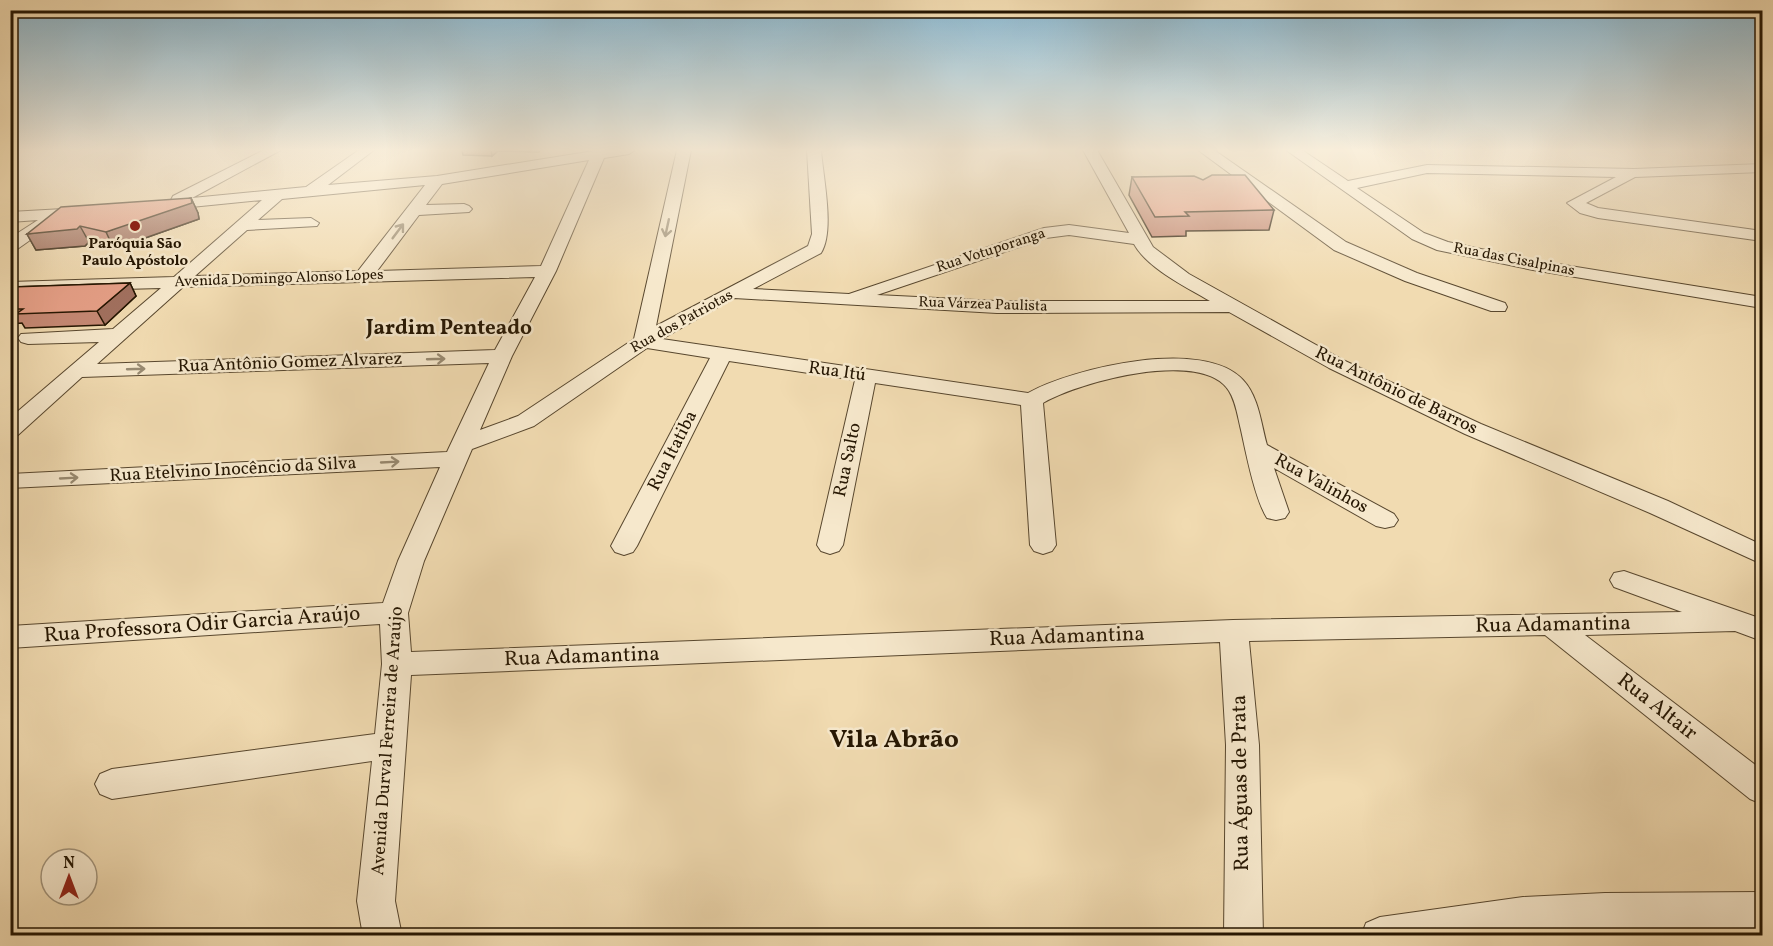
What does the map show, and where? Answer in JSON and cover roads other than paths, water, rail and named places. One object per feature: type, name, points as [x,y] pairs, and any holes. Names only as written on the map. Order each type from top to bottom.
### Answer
[{"type":"street","points":[[169,204],[188,194]]},
{"type":"street","points":[[149,206],[286,194]]},
{"type":"street","points":[[363,277],[427,194]]},
{"type":"street","name":"Avenida Durval Ferreira de Araújo","points":[[380,918],[397,664],[394,613],[411,561],[502,356],[585,194]]},
{"type":"street","points":[[643,342],[675,194]]},
{"type":"street","name":"Rua dos Patriotas","points":[[460,451],[542,412],[643,342],[700,309],[815,249],[819,234],[817,194]]},
{"type":"street","name":"Rua Antônio de Barros","points":[[1115,194],[1146,250],[1164,265],[1336,364],[1462,424],[1659,507],[1762,555]]},
{"type":"street","points":[[1267,194],[1340,246],[1411,277],[1498,307]]},
{"type":"street","name":"Rua das Cisalpinas","points":[[1358,194],[1431,242],[1469,252],[1762,303]]},
{"type":"street","points":[[1391,194],[1393,219]]},
{"type":"street","points":[[1592,194],[1575,203],[1585,210],[1598,213],[1762,236]]},
{"type":"street","points":[[10,430],[277,195]]},
{"type":"street","points":[[415,210],[464,209]]},
{"type":"street","points":[[10,217],[56,216],[96,211]]},
{"type":"street","points":[[10,246],[56,216]]},
{"type":"street","points":[[1697,227],[1762,222]]},
{"type":"street","points":[[243,225],[311,224]]},
{"type":"street","name":"Rua Votuporanga","points":[[845,300],[1044,233],[1069,230],[1140,240]]},
{"type":"street","name":"Avenida Domingo Alonso Lopes","points":[[10,287],[547,271]]},
{"type":"street","name":"Rua Várzea Paulista","points":[[734,292],[997,307],[1233,306]]},
{"type":"street","points":[[28,338],[118,335]]},
{"type":"street","name":"Rua Itú","points":[[643,342],[1032,400]]},
{"type":"street","name":"Rua Itatiba","points":[[624,546],[722,355]]},
{"type":"street","name":"Rua Antônio Gomez Alvarez","points":[[78,371],[502,356]]},
{"type":"street","points":[[1043,545],[1032,400],[1073,381],[1124,368],[1188,366],[1210,370],[1230,378],[1243,399],[1276,512]]},
{"type":"street","name":"Rua Salto","points":[[830,545],[866,376]]},
{"type":"street","name":"Rua Valinhos","points":[[1256,448],[1385,520]]},
{"type":"street","name":"Rua Etelvino Inocêncio da Silva","points":[[10,481],[460,451]]},
{"type":"street","points":[[1624,580],[1750,625]]},
{"type":"street","name":"Rua Professora Odir Garcia Araújo","points":[[10,638],[394,613]]},
{"type":"street","name":"Rua Adamantina","points":[[397,664],[1233,631],[1552,625],[1750,625]]},
{"type":"street","name":"Rua Altair","points":[[1552,625],[1762,789]]},
{"type":"street","name":"Rua Águas de Prata","points":[[1233,631],[1239,672],[1242,743],[1244,936]]},
{"type":"street","points":[[112,784],[390,745]]},
{"type":"street","points":[[1380,936],[1528,925],[1605,910],[1762,910]]},
{"type":"place","name":"Paróquia São Paulo Apóstolo","points":[[135,226]]},
{"type":"district","name":"Jardim Penteado","points":[[449,328]]},
{"type":"district","name":"Vila Abrão","points":[[894,740]]}]
